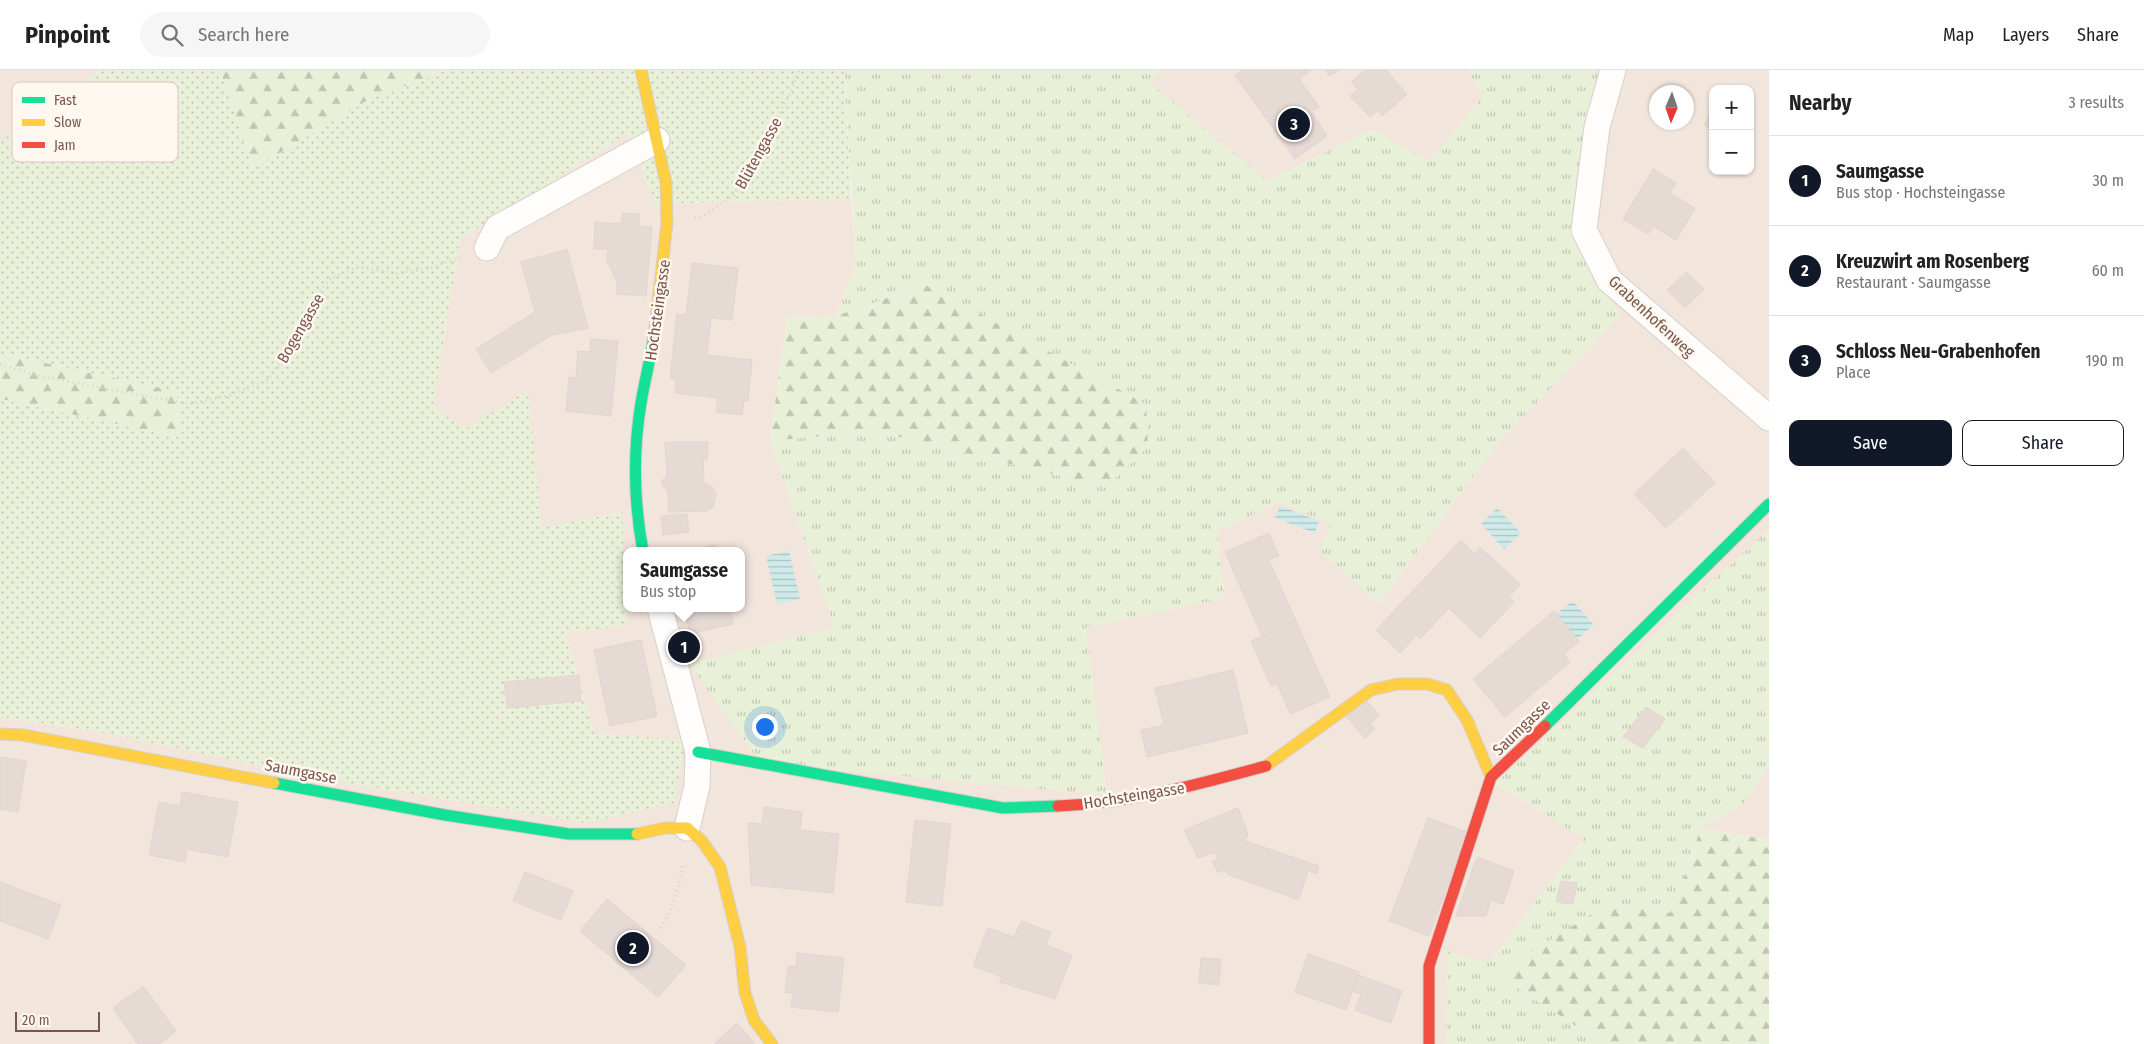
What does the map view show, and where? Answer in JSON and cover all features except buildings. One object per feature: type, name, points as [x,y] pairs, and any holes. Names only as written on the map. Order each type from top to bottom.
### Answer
[{"type":"street","name":"Hochsteingasse","points":[[641,70],[666,183],[667,223],[653,348],[641,404],[636,470],[637,520],[642,547]]},
{"type":"street","name":"Grabenhofenweg","points":[[1613,70],[1597,128],[1584,230],[1609,280],[1769,418]]},
{"type":"street","points":[[487,248],[497,228],[657,140]]},
{"type":"street","name":"Saumgasse","points":[[1429,1044],[1429,966],[1491,777],[1558,714],[1769,504]]},
{"type":"street","points":[[661,612],[698,752],[697,786],[687,828],[702,841],[720,867],[740,947],[745,993],[754,1020],[772,1044]]},
{"type":"street","name":"Hochsteingasse","points":[[698,752],[1003,808],[1099,804],[1176,790],[1268,765],[1371,690],[1398,684],[1427,684],[1446,690],[1467,720],[1491,777]]},
{"type":"street","name":"Saumgasse","points":[[0,734],[23,735],[445,815],[569,834],[631,835],[665,828],[687,828]]},
{"type":"path","name":"Blütengasse","points":[[667,223],[702,216],[734,195],[790,92],[799,70]]},
{"type":"path","name":"Bogengasse","points":[[0,364],[34,376],[189,404],[227,396],[268,380],[296,340],[316,295],[331,278],[359,266],[396,274],[427,269],[487,248]]},
{"type":"path","points":[[661,928],[670,912],[680,885],[687,828]]},
{"type":"shaded area","points":[[0,70],[100,70],[83,82],[12,82],[12,133],[0,142]]},
{"type":"shaded area","points":[[1160,70],[1468,70],[1483,98],[1429,162],[1373,130],[1267,181],[1148,82]]},
{"type":"shaded area","points":[[1603,70],[1769,70],[1769,529],[1496,784],[1584,838],[1489,963],[1448,952],[1446,1044],[0,1044],[0,717],[107,733],[686,741],[594,733],[565,631],[621,512],[542,529],[465,429],[433,407],[460,239],[628,133],[656,204],[851,198],[856,262],[836,316],[787,317],[770,441],[835,627],[1107,795],[1085,627],[1225,598],[1217,531],[1279,502],[1332,524],[1320,551],[1379,604],[1497,444],[1619,317],[1573,223]]},
{"type":"shaded area","points":[[1769,763],[1769,840],[1701,828],[1744,803]]},
{"type":"green space","points":[[100,70],[220,70],[253,169],[368,100],[448,70],[844,70],[851,198],[656,204],[628,133],[460,239],[433,407],[465,429],[528,390],[542,528],[622,512],[623,612],[626,612],[626,626],[565,632],[594,733],[686,740],[674,803],[586,823],[313,777],[107,733],[0,717],[0,399],[182,438],[177,392],[0,353],[0,142],[12,133],[12,162],[178,162],[178,82],[83,82]]},
{"type":"green space","points":[[220,70],[448,70],[368,100],[253,169]]},
{"type":"green space","points":[[844,70],[1160,70],[1149,82],[1267,181],[1373,129],[1429,162],[1482,98],[1468,70],[1603,70],[1573,223],[1619,317],[1497,444],[1379,604],[1320,551],[1331,524],[1279,502],[1217,531],[1225,598],[1086,627],[1107,795],[761,763],[689,664],[835,627],[770,441],[875,431],[1106,487],[925,285],[836,316],[856,262]]},
{"type":"green space","points":[[925,285],[1146,404],[1148,447],[1106,487],[875,431],[770,441],[787,317],[836,316]]},
{"type":"green space","points":[[0,353],[177,392],[182,438],[0,399]]},
{"type":"green space","points":[[1769,529],[1769,763],[1744,803],[1701,828],[1672,913],[1608,904],[1496,974],[1599,1041],[1600,1044],[1446,1044],[1448,951],[1489,963],[1584,838],[1495,784]]},
{"type":"green space","points":[[1701,828],[1769,840],[1769,1044],[1600,1044],[1599,1041],[1496,974],[1608,904],[1672,913]]},
{"type":"water","points":[[1280,506],[1319,521],[1315,533],[1275,518]]},
{"type":"water","points":[[1497,508],[1521,533],[1504,549],[1481,524]]},
{"type":"water","points":[[789,551],[800,599],[777,604],[766,556]]},
{"type":"water","points":[[1573,601],[1594,625],[1577,639],[1556,614]]},
{"type":"traffic: fast","points":[[642,547],[636,496],[638,421],[655,328]]},
{"type":"traffic: fast","points":[[1545,726],[1769,504]]},
{"type":"traffic: fast","points":[[698,752],[1003,808],[1058,806]]},
{"type":"traffic: fast","points":[[274,783],[445,815],[569,834],[637,834]]},
{"type":"traffic: slow","points":[[641,70],[666,183],[667,223],[655,328]]},
{"type":"traffic: slow","points":[[1266,766],[1371,690],[1398,684],[1427,684],[1447,690],[1467,720],[1491,777]]},
{"type":"traffic: slow","points":[[0,734],[23,735],[274,783]]},
{"type":"traffic: slow","points":[[637,834],[665,828],[687,828],[702,841],[720,867],[740,947],[745,993],[754,1020],[772,1044]]},
{"type":"traffic: jam","points":[[1429,1044],[1429,966],[1491,777],[1545,726]]},
{"type":"traffic: jam","points":[[1058,806],[1137,797],[1266,766]]},
{"type":"place","name":"Schloss Neu-Grabenhofen","points":[[1294,124]]},
{"type":"place","name":"Saumgasse","points":[[684,647]]},
{"type":"place","name":"Kreuzwirt am Rosenberg","points":[[633,948]]}]
